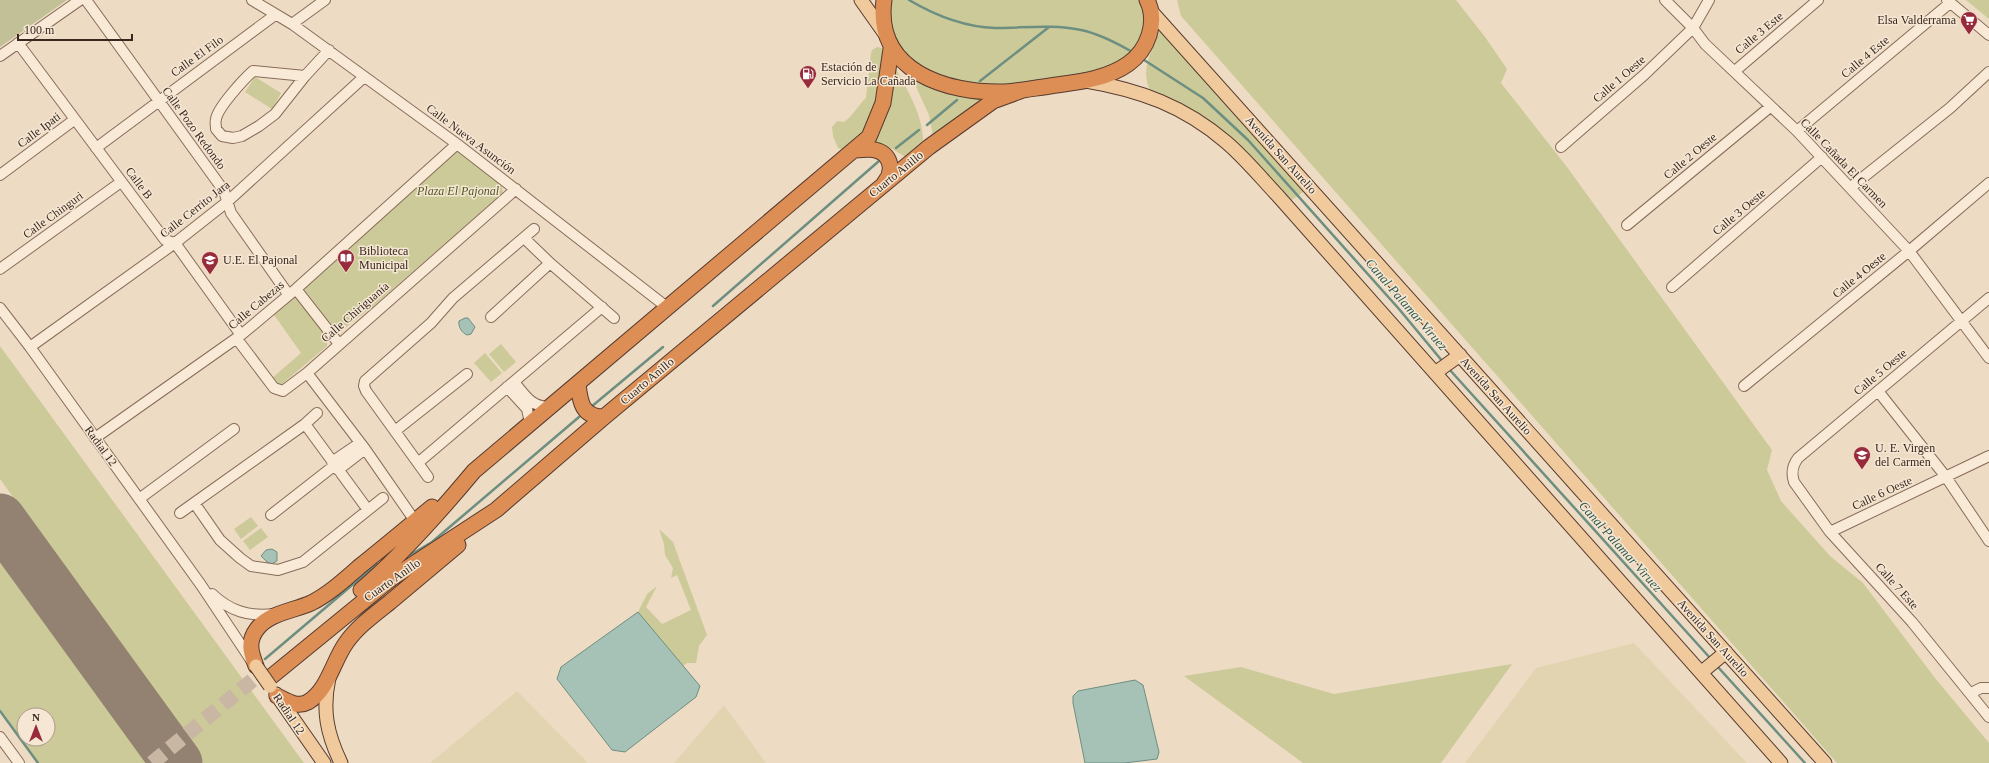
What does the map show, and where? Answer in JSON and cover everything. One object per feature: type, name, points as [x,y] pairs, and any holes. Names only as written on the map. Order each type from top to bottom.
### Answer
[{"type":"highway","points":[[884,0],[885,34],[891,49],[906,66],[923,76],[941,83],[960,88],[1004,92],[1086,81],[1115,71],[1140,52],[1151,30],[1151,5]]},
{"type":"highway","name":"Cuarto Anillo","points":[[268,679],[375,577],[448,502],[474,471],[869,138],[877,121],[884,96],[891,49]]},
{"type":"highway","name":"Cuarto Anillo","points":[[268,679],[392,578],[496,510],[604,417],[885,182],[968,118],[993,101],[1023,90]]},
{"type":"highway","points":[[856,150],[873,149],[886,156],[891,169],[890,176],[885,182]]},
{"type":"highway","points":[[578,384],[582,406],[588,413],[596,417],[604,417]]},
{"type":"highway","points":[[474,471],[326,595],[297,609],[282,613],[266,621],[257,629],[251,641],[250,651],[268,679],[289,703],[299,704],[307,702],[314,697],[330,675],[346,642],[496,510]]},
{"type":"main road","points":[[861,0],[885,34]]},
{"type":"main road","name":"Avenida San Aurelio","points":[[1151,5],[1456,358],[1723,654],[1825,763]]},
{"type":"main road","points":[[1086,81],[1115,86],[1146,95],[1188,114],[1227,142],[1438,372],[1704,670],[1782,763]]},
{"type":"main road","points":[[1438,372],[1456,358]]},
{"type":"main road","points":[[1704,670],[1723,654]]},
{"type":"main road","points":[[330,675],[325,702],[326,725],[331,742],[341,763]]},
{"type":"main road","name":"Radial 12","points":[[268,679],[324,763]]},
{"type":"street","points":[[0,56],[80,0]]},
{"type":"street","name":"Calle Pozo Redondo","points":[[86,0],[224,191],[231,213],[292,291],[339,344]]},
{"type":"street","name":"Calle Nueva Asunción","points":[[252,0],[292,24],[457,144],[668,308]]},
{"type":"street","points":[[292,24],[325,0]]},
{"type":"street","name":"Calle Cañada El Carmen","points":[[1665,0],[1693,28],[1705,44],[1797,131],[1909,251],[1989,358]]},
{"type":"street","name":"Calle 1 Oeste","points":[[1561,147],[1644,75],[1693,28],[1709,0]]},
{"type":"street","name":"Calle 3 Este","points":[[1735,71],[1818,0]]},
{"type":"street","points":[[1948,1],[1989,35]]},
{"type":"street","name":"Calle 4 Este","points":[[1797,131],[1948,1]]},
{"type":"street","name":"Calle El Filo","points":[[96,148],[275,15]]},
{"type":"street","name":"Calle B","points":[[18,43],[165,240],[175,243],[274,388],[283,391]]},
{"type":"street","points":[[305,76],[253,71],[241,82],[221,109],[216,118],[216,129],[222,136],[233,138],[242,136],[259,126],[275,114],[328,50]]},
{"type":"street","points":[[1851,188],[1950,108],[1989,72]]},
{"type":"street","name":"Calle Cerrito Jara","points":[[30,347],[175,243],[227,202],[364,77]]},
{"type":"street","name":"Calle 2 Oeste","points":[[1627,225],[1770,107]]},
{"type":"street","name":"Calle Ipati","points":[[0,175],[74,120]]},
{"type":"street","name":"Calle Cabezas","points":[[96,438],[238,337],[457,144]]},
{"type":"street","name":"Calle 3 Oeste","points":[[1672,286],[1822,157]]},
{"type":"street","name":"Calle Chinguri","points":[[0,269],[121,182]]},
{"type":"street","name":"Calle 4 Oeste","points":[[1744,386],[1909,251],[1989,183]]},
{"type":"street","name":"Calle Chiriguanía","points":[[283,391],[307,373],[516,189]]},
{"type":"street","points":[[428,476],[366,391],[364,386],[365,381],[431,323],[453,298],[534,230]]},
{"type":"street","points":[[524,238],[550,264],[614,318]]},
{"type":"street","points":[[491,317],[550,264]]},
{"type":"street","name":"Calle 5 Oeste","points":[[1792,469],[1798,458],[1989,298]]},
{"type":"street","points":[[419,462],[602,307]]},
{"type":"street","name":"Radial 12","points":[[0,308],[96,438],[268,679]]},
{"type":"street","points":[[307,373],[363,446],[415,521]]},
{"type":"street","points":[[395,431],[467,374]]},
{"type":"street","points":[[510,384],[530,402],[541,407],[550,407]]},
{"type":"street","points":[[510,384],[526,409],[530,423],[527,427]]},
{"type":"street","points":[[1878,391],[1946,477],[1989,541]]},
{"type":"street","points":[[180,514],[318,413]]},
{"type":"street","points":[[305,424],[368,510]]},
{"type":"street","points":[[139,499],[234,429]]},
{"type":"street","points":[[271,515],[363,446]]},
{"type":"street","name":"Calle 6 Oeste","points":[[1830,532],[1989,456]]},
{"type":"street","name":"Calle 7 Este","points":[[1792,469],[1794,482],[1830,532],[1912,622],[1989,717]]},
{"type":"street","points":[[195,504],[220,540],[240,558],[251,566],[278,570],[303,562],[383,498]]},
{"type":"street","name":"Radial 12","points":[[201,585],[221,603],[234,610],[261,616],[282,613]]},
{"type":"street","points":[[1971,694],[1981,688],[1989,688]]},
{"type":"street","points":[[0,737],[19,763]]},
{"type":"shaded area","points":[[468,318],[475,327],[471,334],[467,335],[461,330],[459,325],[459,321]]},
{"type":"shaded area","points":[[272,549],[277,552],[277,561],[272,564],[267,562],[261,556],[266,550]]},
{"type":"shaded area","points":[[638,612],[700,686],[696,697],[625,752],[612,750],[557,679],[561,667]]},
{"type":"shaded area","points":[[1634,643],[1747,763],[1465,763],[1536,668]]},
{"type":"shaded area","points":[[1135,680],[1143,685],[1159,752],[1157,759],[1124,763],[1085,763],[1073,703],[1073,696],[1078,691]]},
{"type":"shaded area","points":[[517,691],[588,763],[430,763]]},
{"type":"shaded area","points":[[724,705],[766,763],[674,763]]},
{"type":"green space","points":[[0,0],[67,0],[0,47]]},
{"type":"green space","points":[[889,0],[1139,0],[1143,8],[1145,23],[1140,42],[1122,63],[1059,81],[992,86],[943,78],[906,60],[893,36]]},
{"type":"green space","points":[[1177,0],[1456,0],[1485,37],[1507,69],[1501,83],[1567,167],[1772,450],[1767,470],[1781,501],[1830,556],[1863,583],[1935,678],[1989,743],[1989,763],[1837,763],[1181,16]]},
{"type":"green space","points":[[1966,0],[1989,0],[1989,19]]},
{"type":"green space","points":[[1161,28],[1306,190],[1289,202],[1230,139],[1151,92],[1146,76],[1148,60]]},
{"type":"green space","points":[[877,47],[882,48],[885,60],[870,124],[864,137],[844,150],[838,148],[833,136],[832,127],[837,121],[844,122],[866,98],[871,53],[872,50]]},
{"type":"green space","points":[[894,65],[914,104],[923,135],[923,146],[907,158],[889,147],[871,143]]},
{"type":"green space","points":[[255,77],[281,93],[272,109],[245,92]]},
{"type":"green space","points":[[912,78],[950,92],[990,99],[933,136],[929,115]]},
{"type":"green space","name":"Plaza El Pajonal","points":[[456,151],[459,151],[501,183],[503,193],[372,307],[338,333],[304,289]]},
{"type":"green space","points":[[295,296],[328,338],[327,346],[282,384],[278,385],[271,379],[301,353],[272,312]]},
{"type":"green space","points":[[501,344],[516,362],[504,372],[489,354]]},
{"type":"green space","points":[[0,346],[304,763],[203,763],[0,479]]},
{"type":"green space","points":[[485,353],[502,373],[491,382],[474,363]]},
{"type":"green space","points":[[251,517],[258,526],[241,539],[234,529]]},
{"type":"green space","points":[[261,528],[268,537],[250,550],[243,541]]},
{"type":"green space","points":[[659,529],[673,542],[707,635],[699,646],[696,663],[687,663],[683,666],[638,612],[647,594],[657,586],[646,607],[662,624],[691,610],[677,575],[671,578],[673,568],[665,555],[664,544]]},
{"type":"green space","points":[[0,560],[147,763],[38,763],[26,747],[56,747],[56,707],[16,707],[16,733],[0,711]]},
{"type":"green space","points":[[1512,664],[1441,763],[1303,763],[1184,676],[1241,667],[1334,694]]},
{"type":"waterway","name":"Canal Palamar Viruez","points":[[909,0],[940,16],[961,23],[995,28],[1070,28],[1108,39],[1134,53]]},
{"type":"waterway","points":[[980,81],[1049,27]]},
{"type":"waterway","name":"Canal Palamar Viruez","points":[[1141,58],[1203,98],[1248,140],[1399,309],[1443,362]]},
{"type":"waterway","points":[[927,125],[957,100]]},
{"type":"waterway","points":[[896,148],[919,130]]},
{"type":"waterway","points":[[713,306],[879,161]]},
{"type":"waterway","points":[[591,407],[663,347]]},
{"type":"waterway","name":"Canal Palamar Viruez","points":[[1449,369],[1711,659]]},
{"type":"waterway","points":[[410,555],[432,542],[579,417]]},
{"type":"waterway","points":[[265,659],[377,564]]},
{"type":"waterway","name":"Canal Palamar Viruez","points":[[1717,666],[1805,763]]},
{"type":"waterway","points":[[0,711],[38,763]]},
{"type":"runway","points":[[0,519],[177,763]]},
{"type":"tunnel","points":[[152,763],[266,669]]},
{"type":"place","name":"Elsa Valderrama","points":[[1969,35]]},
{"type":"place","name":"Estación de Servicio La Cañada","points":[[808,89]]},
{"type":"place","name":"Biblioteca Municipal","points":[[346,273]]},
{"type":"place","name":"U.E. El Pajonal","points":[[210,275]]},
{"type":"place","name":"U. E. Virgen del Carmen","points":[[1862,470]]}]
